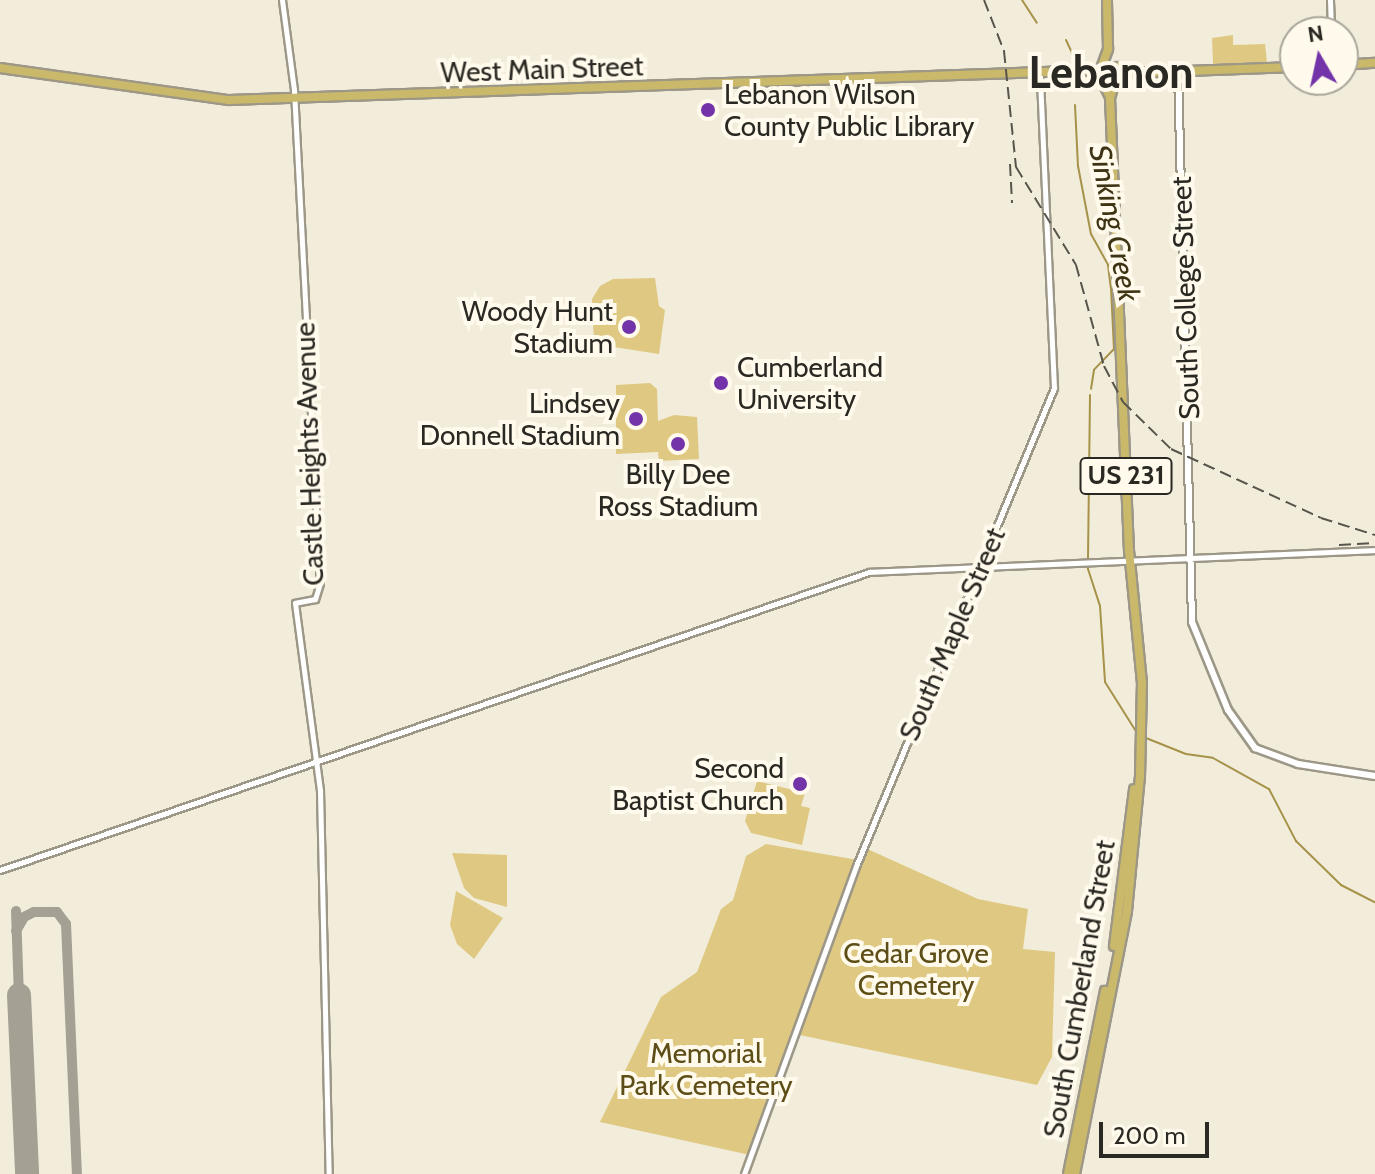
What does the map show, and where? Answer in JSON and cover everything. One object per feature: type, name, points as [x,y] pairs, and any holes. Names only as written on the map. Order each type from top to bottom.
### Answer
[{"type":"main road","points":[[1102,74],[1108,49],[1107,0]]},
{"type":"main road","points":[[1108,49],[1116,65],[1118,80],[1110,97]]},
{"type":"main road","points":[[1116,65],[1133,73]]},
{"type":"main road","points":[[1102,74],[1116,65]]},
{"type":"main road","name":"West Main Street","points":[[0,68],[207,98],[294,99],[1102,74]]},
{"type":"main road","points":[[1102,74],[1118,80],[1133,73],[1279,68]]},
{"type":"main road","name":"South College Street","points":[[1178,71],[1192,622],[1228,710],[1259,751],[1298,764],[1375,776]]},
{"type":"main road","name":"South Cumberland Street","points":[[1075,1174],[1127,911],[1141,714],[1130,561],[1110,97],[1102,74]]},
{"type":"main road","name":"South Cumberland Street","points":[[1068,1174],[1122,906],[1138,765]]},
{"type":"street","points":[[282,0],[294,99]]},
{"type":"street","name":"South Maple Street","points":[[744,1174],[846,892],[1054,388],[1040,75]]},
{"type":"street","name":"Castle Heights Avenue","points":[[294,99],[320,583],[315,599],[295,603],[318,761],[329,1174]]},
{"type":"street","points":[[0,870],[845,579],[877,571],[1375,550]]},
{"type":"green space","points":[[1233,35],[1233,45],[1265,44],[1267,62],[1213,64],[1212,38]]},
{"type":"green space","name":"Woody Hunt Stadium","points":[[655,278],[659,306],[665,310],[659,354],[594,344],[592,299],[600,286],[613,279]]},
{"type":"green space","name":"Lindsey Donnell Stadium","points":[[650,383],[657,389],[658,421],[674,415],[697,417],[699,459],[659,461],[658,452],[616,454],[616,385]]},
{"type":"green space","points":[[757,781],[805,793],[801,806],[810,808],[802,845],[751,833],[745,821]]},
{"type":"green space","points":[[766,844],[858,860],[863,847],[978,899],[1028,909],[1023,949],[1055,952],[1052,1057],[1037,1085],[795,1034],[750,1155],[600,1122],[661,997],[697,972],[721,909],[733,900],[746,856]]},
{"type":"green space","points":[[452,853],[507,855],[507,907],[474,898],[464,888]]},
{"type":"green space","points":[[456,891],[503,918],[474,959],[457,944],[450,925]]},
{"type":"waterway","name":"Sinking Creek","points":[[1022,0],[1037,23]]},
{"type":"waterway","name":"Sinking Creek","points":[[1066,40],[1073,55]]},
{"type":"waterway","name":"Sinking Creek","points":[[1075,105],[1078,166],[1091,234],[1108,265],[1111,288],[1114,349],[1094,370],[1091,389]]},
{"type":"waterway","name":"Sinking Creek","points":[[1090,395],[1088,569],[1100,606],[1105,682],[1137,733]]},
{"type":"waterway","name":"Sinking Creek","points":[[1146,738],[1186,754],[1213,758],[1269,789],[1296,841],[1341,885],[1375,902]]},
{"type":"taxiway","points":[[16,911],[19,995]]},
{"type":"taxiway","points":[[16,931],[24,917],[34,912],[57,912],[66,924],[77,1174]]},
{"type":"runway","points":[[19,995],[27,1174]]},
{"type":"railway","points":[[984,0],[1004,51],[1016,167],[1076,265],[1104,366],[1123,402],[1171,449],[1321,518],[1375,535]]},
{"type":"railway","points":[[1010,164],[1012,203]]},
{"type":"railway","points":[[1339,545],[1375,543]]},
{"type":"place","name":"Lebanon Wilson County Public Library","points":[[708,110]]},
{"type":"place","name":"Woody Hunt Stadium","points":[[629,327]]},
{"type":"place","name":"Cumberland University","points":[[721,383]]},
{"type":"place","name":"Lindsey Donnell Stadium","points":[[636,419]]},
{"type":"place","name":"Billy Dee Ross Stadium","points":[[678,444]]},
{"type":"place","name":"Second Baptist Church","points":[[800,784]]},
{"type":"district","name":"Lebanon","points":[[1111,73]]},
{"type":"park label","name":"Cedar Grove Cemetery","points":[[916,969]]},
{"type":"park label","name":"Memorial Park Cemetery","points":[[706,1069]]}]
